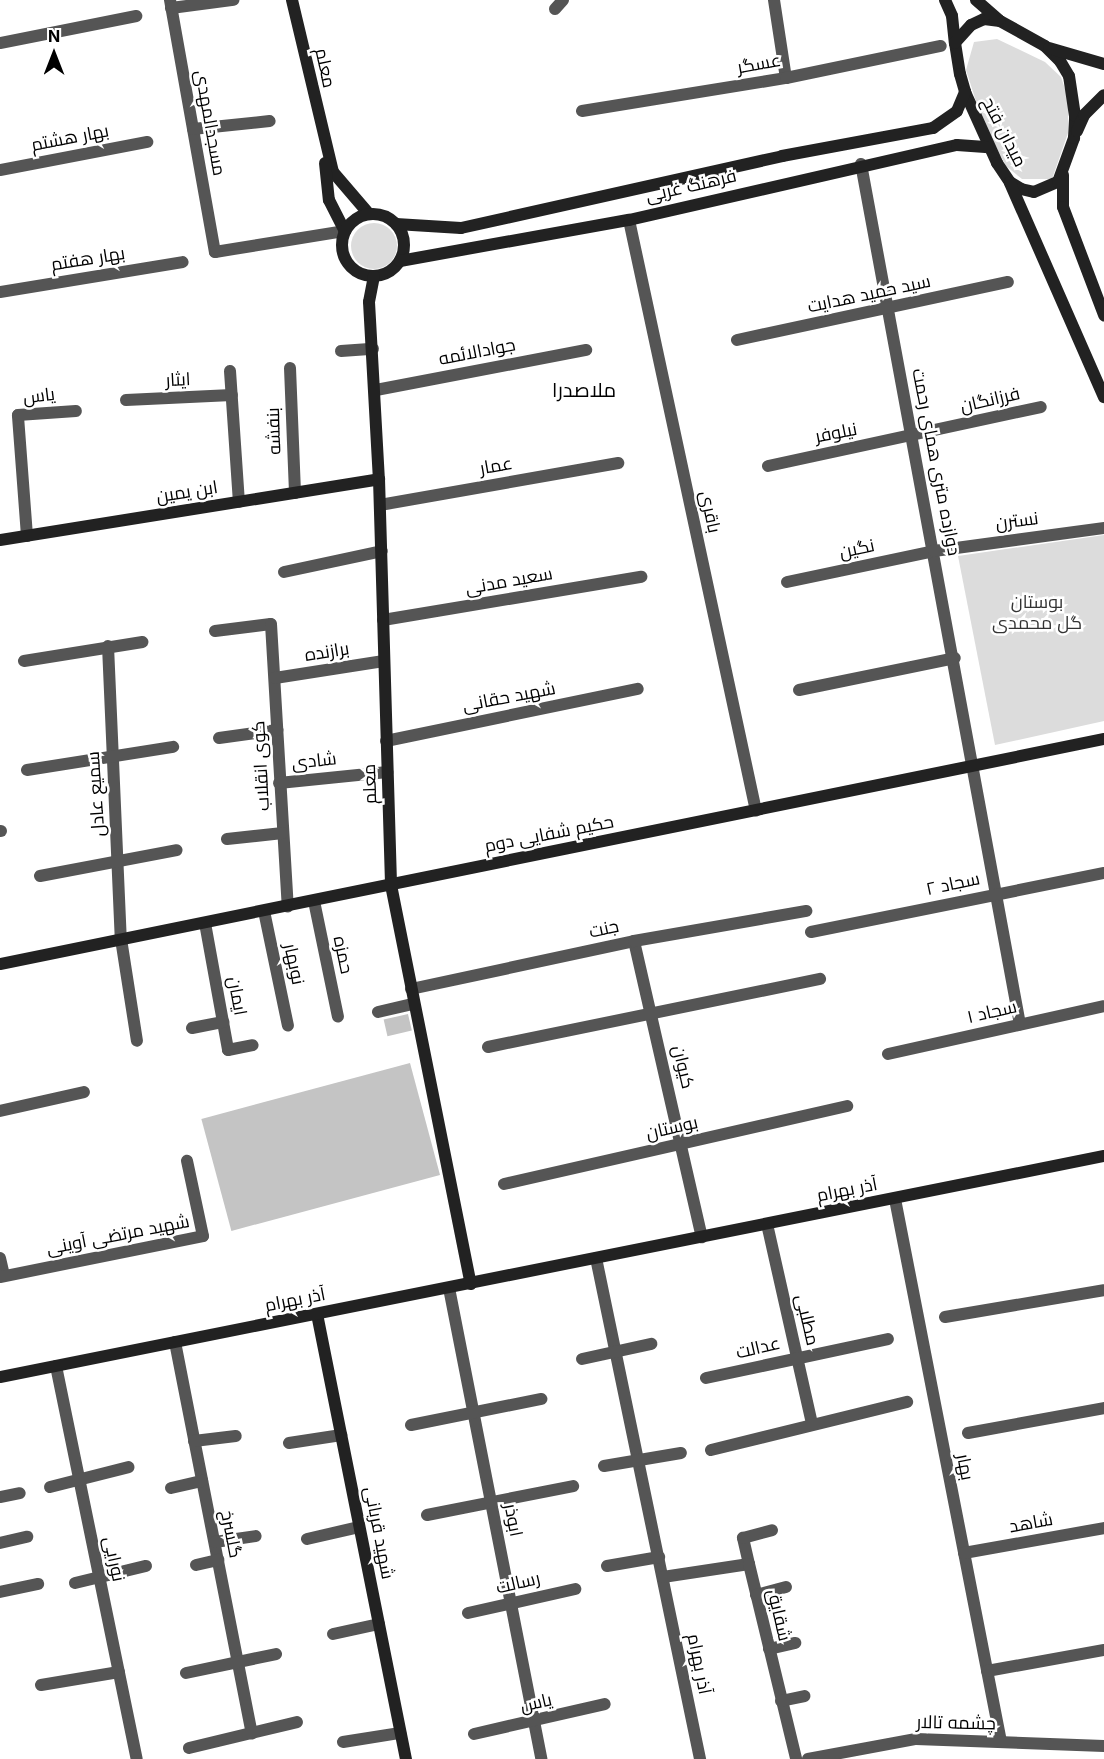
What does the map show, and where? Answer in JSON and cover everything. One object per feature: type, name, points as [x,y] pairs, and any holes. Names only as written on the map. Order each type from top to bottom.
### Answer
[{"type":"street","points":[[171,4],[233,0]]},
{"type":"street","name":"معلم","points":[[292,0],[323,144]]},
{"type":"street","points":[[774,0],[786,78]]},
{"type":"street","name":"میدان فتح","points":[[945,0],[952,16],[965,92],[989,147],[1010,182],[1034,192],[1048,188],[1063,175]]},
{"type":"street","points":[[976,0],[1000,21],[1045,46],[1104,64]]},
{"type":"street","name":"مسجدالمهدی","points":[[171,4],[215,252],[345,231]]},
{"type":"street","points":[[0,43],[136,16]]},
{"type":"street","points":[[955,43],[971,25],[984,19],[1000,21]]},
{"type":"street","name":"عسگر","points":[[582,111],[786,78],[941,46]]},
{"type":"street","points":[[1045,46],[1069,76],[1075,116],[1074,138]]},
{"type":"street","name":"فرهنگ غربی","points":[[396,224],[461,228],[782,156],[933,128],[957,111],[965,92]]},
{"type":"street","points":[[1104,95],[1084,115],[1074,138],[1063,175],[1063,207],[1104,315]]},
{"type":"street","points":[[193,129],[270,121]]},
{"type":"street","name":"بهار هشتم","points":[[0,170],[147,142]]},
{"type":"street","points":[[323,144],[333,172],[369,214]]},
{"type":"street","points":[[323,144],[328,200],[345,231]]},
{"type":"street","name":"فرهنگ غربی","points":[[400,261],[629,220],[861,164],[957,145],[989,147]]},
{"type":"street","name":"دوازده متری همای رحمت","points":[[861,164],[955,658],[970,767],[993,894],[1020,1024]]},
{"type":"street","points":[[1010,182],[1104,397]]},
{"type":"street","points":[[369,214],[379,214],[396,224],[404,242],[400,261],[393,269],[374,276],[354,270],[346,262],[341,241],[350,222],[369,214]]},
{"type":"street","name":"باقری","points":[[629,220],[756,811]]},
{"type":"street","name":"بهار هفتم","points":[[0,292],[183,262]]},
{"type":"street","name":"معلم","points":[[374,276],[369,293],[380,479],[390,885],[471,1284]]},
{"type":"street","name":"سید حمید هدایت","points":[[737,340],[889,310],[1008,282]]},
{"type":"street","points":[[341,351],[373,349]]},
{"type":"street","name":"جوادالائمه","points":[[376,390],[586,350]]},
{"type":"street","name":"بنفشه","points":[[290,368],[294,493]]},
{"type":"street","points":[[230,371],[239,502]]},
{"type":"street","name":"ایثار","points":[[126,400],[232,395]]},
{"type":"street","name":"فرزانگان","points":[[912,436],[1041,407]]},
{"type":"street","name":"یاس","points":[[27,536],[18,415],[76,411]]},
{"type":"street","name":"نیلوفر","points":[[768,465],[912,436]]},
{"type":"street","name":"عمار","points":[[380,505],[618,463]]},
{"type":"street","name":"ابن یمین","points":[[0,540],[380,479]]},
{"type":"street","name":"نسترن","points":[[934,550],[1104,528]]},
{"type":"street","name":"نگین","points":[[787,582],[934,550]]},
{"type":"street","points":[[284,572],[381,551]]},
{"type":"street","name":"سعید مدنی","points":[[383,620],[641,577]]},
{"type":"street","name":"کوی انقلاب","points":[[214,631],[271,624],[288,906]]},
{"type":"street","points":[[24,661],[142,642]]},
{"type":"street","name":"سمیع عادل","points":[[108,646],[111,758],[121,939]]},
{"type":"street","points":[[799,690],[955,658]]},
{"type":"street","name":"برازنده","points":[[275,678],[384,661]]},
{"type":"street","name":"شهید حقانی","points":[[386,741],[638,689]]},
{"type":"street","points":[[219,738],[277,730]]},
{"type":"street","name":"حکیم شفایی دوم","points":[[0,964],[1104,739]]},
{"type":"street","points":[[27,770],[173,747]]},
{"type":"street","name":"شادی","points":[[279,783],[387,772]]},
{"type":"street","points":[[227,838],[283,834]]},
{"type":"street","points":[[40,876],[177,850]]},
{"type":"street","name":"سجاد ۲","points":[[811,932],[1104,873]]},
{"type":"street","name":"حمزه","points":[[314,901],[338,1017]]},
{"type":"street","name":"نوبهار","points":[[264,911],[288,1026]]},
{"type":"street","name":"جنت","points":[[411,989],[634,941],[806,911]]},
{"type":"street","name":"ایمان","points":[[206,923],[228,1050],[253,1045]]},
{"type":"street","points":[[121,939],[137,1041]]},
{"type":"street","name":"کیوان","points":[[634,941],[652,1011],[702,1237]]},
{"type":"street","points":[[488,1047],[652,1011],[820,979]]},
{"type":"street","points":[[378,1012],[414,1004]]},
{"type":"street","name":"سجاد ۱","points":[[888,1054],[1104,1006]]},
{"type":"street","points":[[192,1028],[223,1022]]},
{"type":"street","points":[[0,1111],[84,1092]]},
{"type":"street","name":"بوستان","points":[[504,1184],[847,1106]]},
{"type":"street","name":"آذر بهرام","points":[[0,1377],[1104,1156]]},
{"type":"street","name":"شهید مرتضی آوینی","points":[[2,1276],[203,1236],[187,1161]]},
{"type":"street","name":"بهار","points":[[895,1199],[1000,1742]]},
{"type":"street","name":"مطلبی","points":[[767,1224],[812,1424]]},
{"type":"street","points":[[0,1258],[2,1276]]},
{"type":"street","name":"آذر بهرام","points":[[596,1258],[700,1759]]},
{"type":"street","name":"ابوذر","points":[[449,1288],[541,1759]]},
{"type":"street","points":[[945,1317],[1104,1290]]},
{"type":"street","name":"شهید قربانی","points":[[317,1314],[406,1759]]},
{"type":"street","name":"عدالت","points":[[706,1378],[888,1339]]},
{"type":"street","name":"گلسرخ","points":[[175,1342],[252,1734]]},
{"type":"street","points":[[582,1359],[651,1344]]},
{"type":"street","name":"نورایی","points":[[56,1366],[137,1759]]},
{"type":"street","points":[[411,1425],[473,1410],[541,1399]]},
{"type":"street","points":[[711,1450],[907,1402]]},
{"type":"street","points":[[968,1433],[1104,1407]]},
{"type":"street","points":[[289,1443],[341,1435]]},
{"type":"street","points":[[194,1441],[236,1436]]},
{"type":"street","points":[[604,1466],[639,1458],[681,1453]]},
{"type":"street","points":[[50,1487],[129,1467]]},
{"type":"street","points":[[171,1488],[202,1481]]},
{"type":"street","points":[[427,1515],[490,1500],[573,1486]]},
{"type":"street","points":[[0,1497],[20,1493]]},
{"type":"street","points":[[307,1539],[359,1527]]},
{"type":"street","name":"شاهد","points":[[964,1554],[1104,1528]]},
{"type":"street","name":"شقایق","points":[[772,1530],[743,1538],[796,1759]]},
{"type":"street","points":[[214,1542],[255,1536]]},
{"type":"street","points":[[0,1543],[27,1537]]},
{"type":"street","points":[[607,1566],[659,1557]]},
{"type":"street","points":[[196,1565],[218,1560]]},
{"type":"street","points":[[663,1577],[749,1564]]},
{"type":"street","points":[[75,1583],[146,1566]]},
{"type":"street","points":[[0,1592],[38,1584]]},
{"type":"street","points":[[756,1595],[786,1587]]},
{"type":"street","name":"رسالت","points":[[468,1613],[575,1589]]},
{"type":"street","points":[[333,1635],[379,1624]]},
{"type":"street","points":[[769,1649],[795,1643]]},
{"type":"street","points":[[987,1671],[1104,1650]]},
{"type":"street","points":[[186,1673],[238,1660],[276,1654]]},
{"type":"street","points":[[41,1685],[119,1671]]},
{"type":"street","points":[[781,1701],[804,1696]]},
{"type":"street","name":"یاس","points":[[474,1734],[605,1704]]},
{"type":"street","points":[[189,1748],[297,1722]]},
{"type":"street","points":[[343,1742],[400,1732]]},
{"type":"street","name":"چشمه تالار","points":[[808,1759],[916,1739],[1104,1746]]},
{"type":"green space","points":[[997,39],[1045,62],[1061,77],[1068,98],[1068,133],[1052,179],[1022,179],[1006,166],[982,120],[966,70],[974,42]]},
{"type":"green space","points":[[374,223],[390,230],[397,246],[390,262],[374,269],[358,262],[351,246],[358,230]]},
{"type":"green space","name":"بوستان گل محمدی","points":[[1104,535],[1104,721],[995,745],[958,556]]},
{"type":"building","points":[[408,1014],[412,1031],[387,1036],[384,1020]]},
{"type":"building","points":[[410,1063],[440,1175],[231,1231],[201,1119]]},
{"type":"district","name":"ملاصدرا","points":[[584,390]]}]
